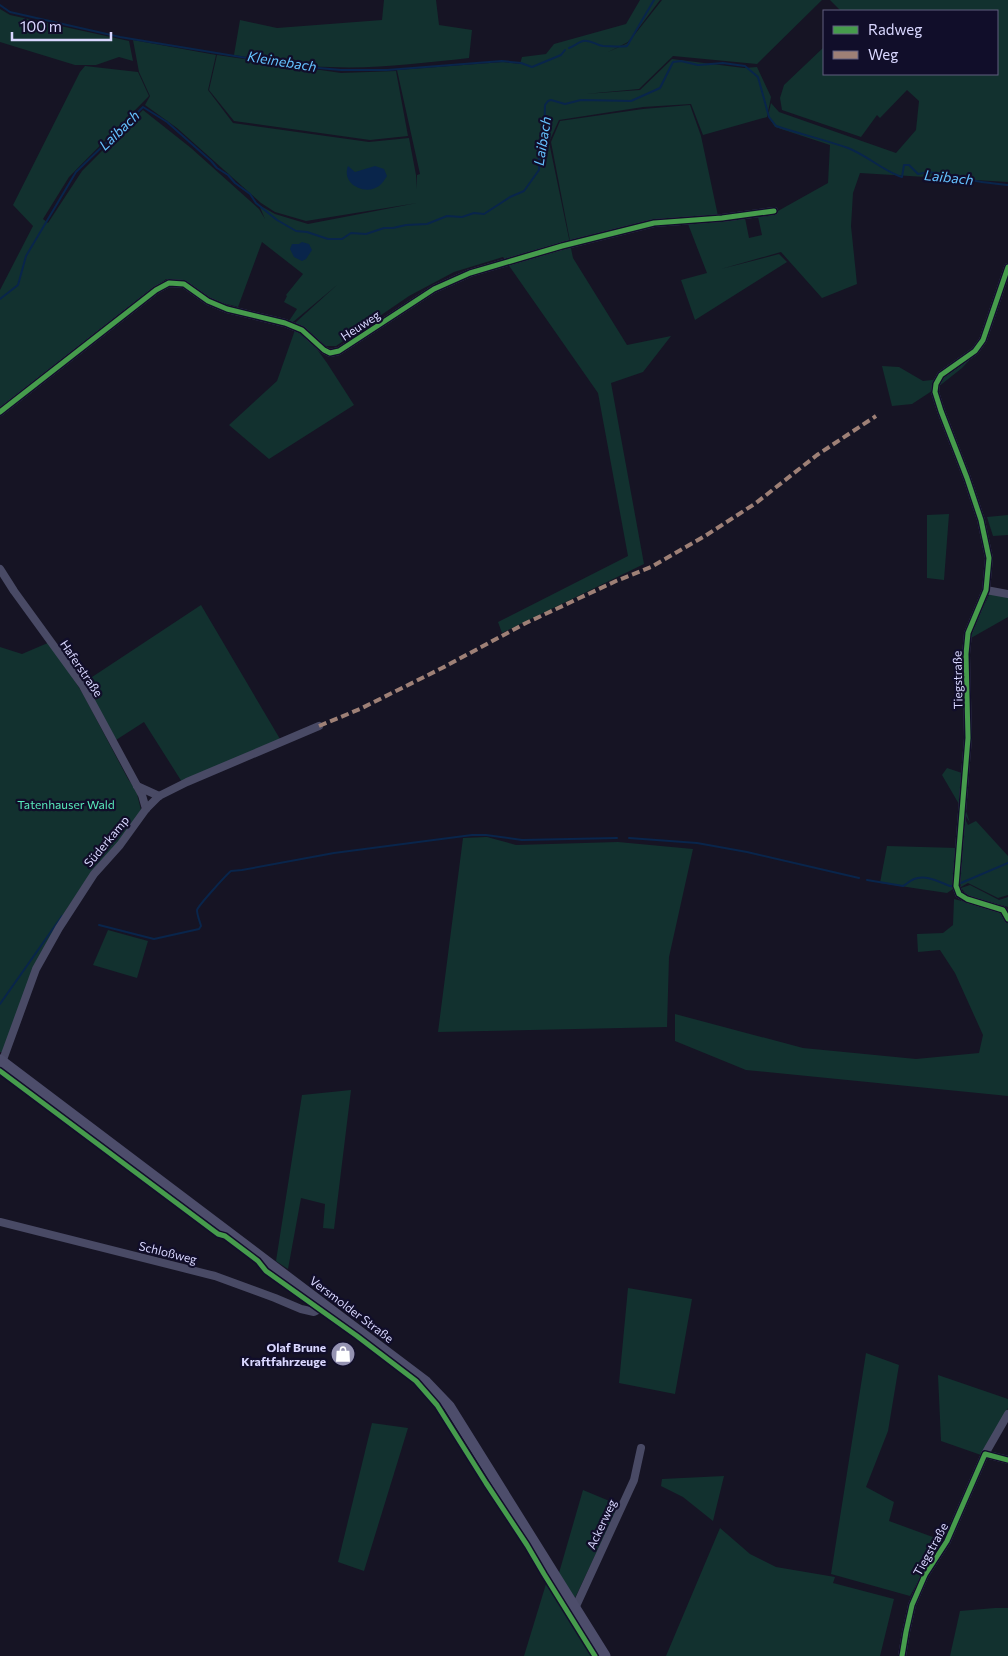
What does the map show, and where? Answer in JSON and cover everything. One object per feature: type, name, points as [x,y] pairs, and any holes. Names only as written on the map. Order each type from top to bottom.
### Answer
[{"type":"main road","name":"Versmolder Straße","points":[[1,1063],[426,1382],[450,1406],[606,1656]]},
{"type":"street","name":"Heuweg","points":[[0,412],[156,290],[169,282],[184,284],[208,301],[227,309],[285,323],[302,330],[330,353],[339,351],[434,289],[470,274],[562,246],[654,223],[714,219],[774,211]]},
{"type":"street","name":"Tiegstraße","points":[[1008,267],[983,340],[975,351],[941,375],[936,384],[935,392],[981,520],[989,558],[986,590],[968,633],[966,654],[968,738],[956,886],[959,894],[967,899],[1003,910],[1008,919]]},
{"type":"street","name":"Haferstraße","points":[[0,568],[14,591],[83,686],[137,786],[146,809]]},
{"type":"street","points":[[986,590],[1008,594]]},
{"type":"street","name":"Süderkamp","points":[[1,1063],[36,969],[59,928],[94,874],[120,845],[146,809],[159,796],[227,764],[319,726]]},
{"type":"street","points":[[137,786],[159,796]]},
{"type":"street","name":"Schloßweg","points":[[0,1222],[215,1276],[301,1309],[314,1312],[326,1306]]},
{"type":"street","name":"Tiegstraße","points":[[902,1656],[912,1606],[925,1575],[947,1541],[985,1454],[1008,1414]]},
{"type":"street","name":"Ackerweg","points":[[574,1606],[577,1604],[634,1480],[641,1448]]},
{"type":"street","points":[[985,1454],[1008,1460]]},
{"type":"green space","points":[[384,0],[436,0],[439,25],[472,30],[469,58],[400,65],[318,67],[234,55],[240,20],[277,28],[382,20]]},
{"type":"green space","points":[[640,0],[660,0],[628,42],[608,52],[628,43],[662,0],[822,0],[757,64],[673,56],[639,89],[585,94],[640,90],[672,59],[744,68],[757,67],[771,97],[767,117],[703,135],[691,104],[643,107],[559,120],[549,142],[573,258],[627,345],[671,336],[643,372],[611,383],[644,564],[502,633],[498,622],[628,556],[598,393],[503,257],[454,272],[409,296],[336,346],[326,346],[295,323],[337,285],[293,322],[289,321],[297,309],[284,302],[286,295],[303,274],[262,242],[238,307],[216,302],[190,286],[172,279],[166,279],[0,409],[0,290],[33,226],[13,205],[80,72],[85,66],[138,72],[149,96],[69,177],[43,219],[48,223],[82,171],[143,110],[191,148],[259,209],[265,219],[259,205],[275,214],[308,224],[417,203],[306,221],[275,212],[261,203],[177,128],[145,105],[150,96],[139,72],[133,40],[216,55],[208,90],[233,123],[369,142],[409,138],[417,189],[417,175],[420,174],[397,70],[503,62],[520,64],[522,57],[546,54],[554,44],[626,24]]},
{"type":"green space","points":[[830,0],[1008,0],[1008,182],[860,173],[853,193],[851,226],[857,284],[822,298],[781,252],[721,269],[779,254],[787,262],[695,320],[681,280],[707,273],[688,224],[745,218],[749,238],[762,235],[758,217],[769,216],[828,183],[830,145],[775,127],[768,116],[771,103],[779,112],[896,153],[916,130],[919,101],[907,90],[880,118],[877,115],[861,137],[782,110],[780,98],[784,85],[823,48],[823,75],[998,75],[998,10],[840,10]]},
{"type":"green space","points":[[0,9],[10,15],[129,41],[133,61],[119,57],[96,65],[75,65],[0,42]]},
{"type":"green space","points":[[217,55],[341,73],[396,71],[408,136],[370,140],[234,121],[209,90]]},
{"type":"green space","points":[[690,105],[701,136],[718,216],[570,241],[551,142],[560,121],[643,109]]},
{"type":"green space","points":[[295,330],[314,345],[354,405],[269,459],[229,425],[277,381]]},
{"type":"green space","points":[[975,354],[962,368],[912,404],[892,406],[882,366],[899,367],[923,381],[941,379]]},
{"type":"green space","points":[[949,514],[944,580],[927,578],[927,515]]},
{"type":"green space","points":[[1008,515],[1008,535],[993,536],[987,517]]},
{"type":"green space","points":[[990,593],[1008,597],[1008,617],[971,638],[973,628]]},
{"type":"green space","points":[[201,605],[280,739],[182,782],[144,722],[116,740],[83,683]]},
{"type":"green space","name":"Tatenhauser Wald","points":[[50,642],[83,694],[128,779],[136,790],[141,810],[118,845],[92,871],[68,907],[34,968],[3,1052],[0,1052],[0,647],[22,654]]},
{"type":"green space","points":[[947,768],[962,773],[960,797],[970,823],[942,775]]},
{"type":"green space","points":[[964,817],[968,825],[976,821],[1008,856],[1008,895],[998,898],[968,883],[961,887],[959,876]]},
{"type":"green space","points":[[487,837],[516,845],[618,842],[693,849],[669,957],[667,1027],[438,1032],[463,838]]},
{"type":"green space","points":[[887,846],[957,848],[953,889],[947,893],[880,883]]},
{"type":"green space","points":[[970,885],[999,900],[1008,897],[1008,907],[968,896],[961,888]]},
{"type":"green space","points":[[954,899],[1002,911],[1008,924],[1008,1096],[746,1070],[675,1041],[675,1014],[803,1048],[916,1059],[979,1053],[983,1035],[955,973],[940,950],[918,952],[917,934],[943,933],[953,925]]},
{"type":"green space","points":[[108,930],[148,941],[137,978],[93,965]]},
{"type":"green space","points":[[351,1090],[334,1229],[323,1228],[325,1204],[301,1198],[288,1269],[276,1261],[302,1095]]},
{"type":"green space","points":[[628,1288],[692,1299],[675,1394],[619,1383]]},
{"type":"green space","points":[[866,1353],[899,1365],[888,1431],[866,1487],[894,1502],[889,1521],[941,1540],[910,1596],[831,1574]]},
{"type":"green space","points":[[938,1375],[1008,1399],[1008,1408],[981,1455],[941,1441]]},
{"type":"green space","points":[[372,1423],[408,1428],[364,1571],[338,1562]]},
{"type":"green space","points":[[724,1476],[713,1521],[683,1497],[661,1486],[662,1479]]},
{"type":"green space","points":[[583,1490],[619,1505],[575,1598],[559,1573]]},
{"type":"green space","points":[[720,1528],[750,1554],[776,1567],[835,1577],[833,1583],[894,1599],[880,1656],[666,1656]]},
{"type":"green space","points":[[546,1584],[593,1656],[524,1656]]},
{"type":"green space","points":[[1008,1608],[1008,1656],[950,1656],[960,1611]]},
{"type":"water","points":[[348,166],[355,172],[375,166],[384,169],[387,176],[379,186],[373,189],[361,189],[351,183],[348,178]]},
{"type":"water","points":[[302,242],[309,244],[312,250],[306,259],[302,261],[294,257],[290,249],[292,244]]},
{"type":"waterway","name":"Kleinebach","points":[[569,48],[586,41],[603,46],[627,46],[654,0]]},
{"type":"waterway","name":"Kleinebach","points":[[0,5],[10,12],[120,37],[296,66],[341,70],[387,70],[502,61],[521,63],[532,67],[561,55],[565,50]]},
{"type":"waterway","name":"Laibach","points":[[0,299],[18,285],[26,256],[76,172],[143,107],[167,122],[277,220],[296,231],[307,232],[328,239],[342,239],[351,233],[366,234],[384,228],[427,224],[447,216],[462,217],[474,213],[484,214],[510,197],[524,191],[539,170],[539,155],[544,141],[545,105],[548,101],[551,100],[565,104],[581,100],[631,101],[660,88],[673,62],[681,61],[698,65],[723,63],[745,66],[758,77],[769,117],[776,126],[848,148],[899,176],[902,177],[904,165],[909,165],[918,174],[940,173],[976,181],[1008,185]]},
{"type":"waterway","points":[[99,925],[154,939],[199,929],[201,926],[197,910],[231,871],[334,853],[472,835],[522,840],[617,838]]},
{"type":"waterway","points":[[629,838],[697,843],[747,852],[859,878]]},
{"type":"waterway","points":[[961,883],[1008,863]]},
{"type":"waterway","points":[[867,880],[903,886],[914,879],[923,877],[953,886]]},
{"type":"waterway","points":[[0,1004],[62,916]]},
{"type":"marked path","points":[[319,726],[360,709],[526,623],[616,581],[651,567],[705,536],[756,503],[817,455],[876,416]]},
{"type":"cycle path","points":[[0,412],[156,290],[169,283],[184,284],[208,301],[227,309],[285,323],[302,330],[330,353],[339,351],[434,289],[470,273],[562,246],[654,223],[722,218],[774,211]]},
{"type":"cycle path","points":[[1008,267],[983,340],[975,351],[941,375],[936,384],[935,392],[981,520],[989,558],[986,590],[968,633],[966,654],[968,738],[956,886],[959,894],[967,899],[1003,910],[1008,919]]},
{"type":"cycle path","points":[[0,1071],[218,1234],[225,1236],[258,1261],[266,1271],[416,1381],[437,1405],[527,1545],[595,1656]]},
{"type":"cycle path","points":[[902,1656],[912,1605],[925,1575],[947,1541],[985,1454],[1008,1460]]},
{"type":"place","name":"Olaf Brune Kraftfahrzeuge","points":[[343,1354]]}]
